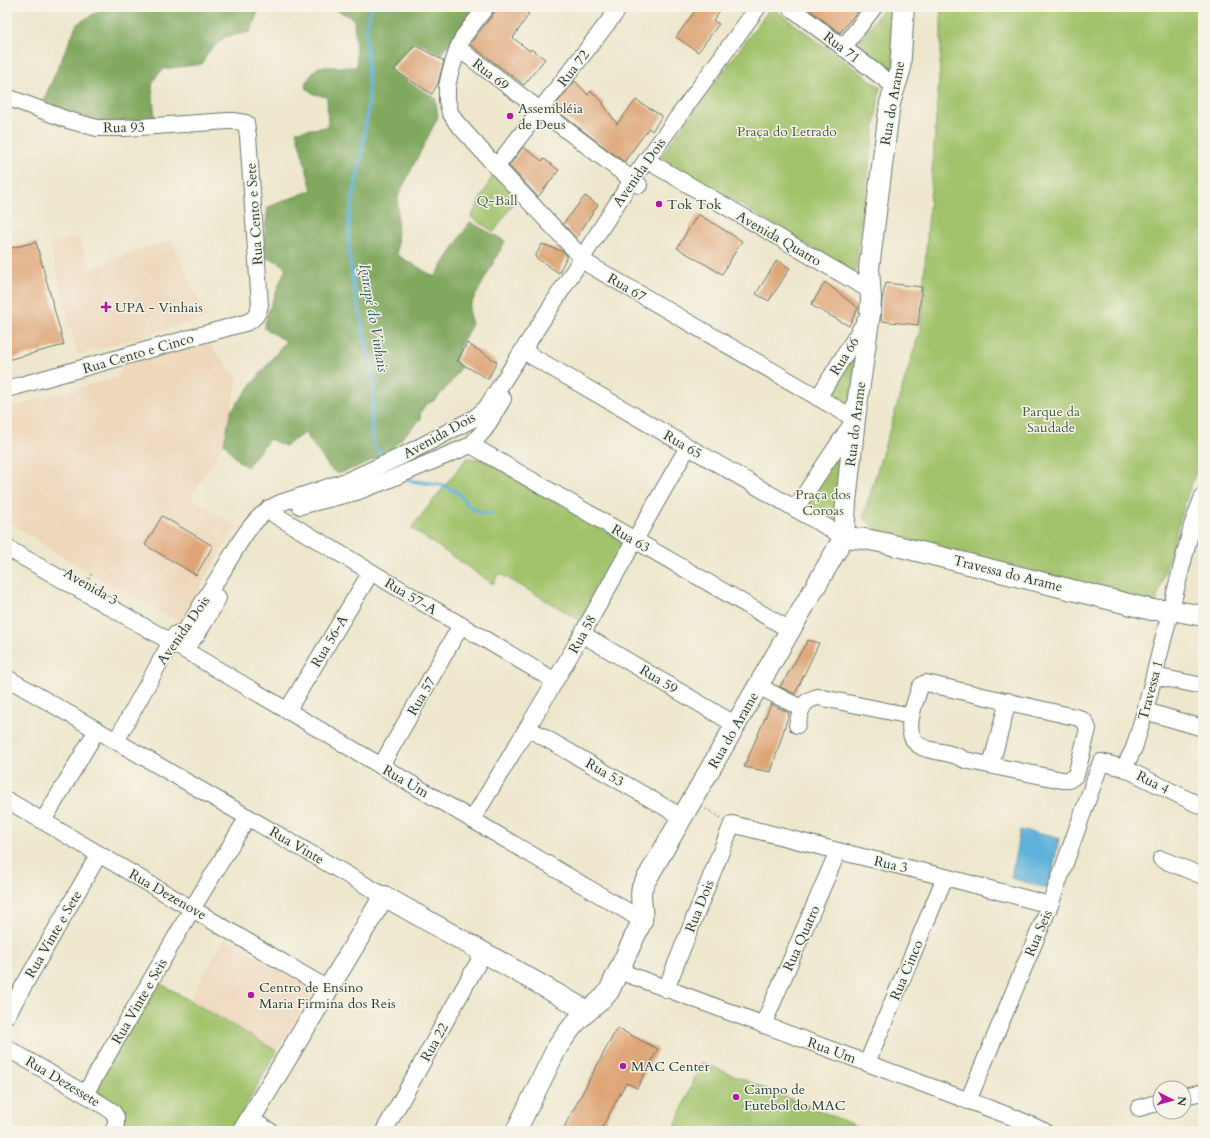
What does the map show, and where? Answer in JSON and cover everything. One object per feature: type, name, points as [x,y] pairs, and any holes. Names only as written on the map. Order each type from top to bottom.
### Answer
[{"type":"main road","name":"Rua do Arame","points":[[635,916],[642,913],[640,897],[642,887],[844,537],[846,502],[855,418],[870,314],[871,291],[869,268],[890,102],[900,71],[904,7]]},
{"type":"main road","points":[[854,281],[863,279],[869,268]]},
{"type":"main road","name":"Travessa do Arame","points":[[844,537],[885,543],[1152,610],[1171,610]]},
{"type":"main road","points":[[1171,610],[1203,616]]},
{"type":"main road","points":[[246,1125],[384,896]]},
{"type":"main road","name":"Rua Vinte","points":[[384,896],[588,1011]]},
{"type":"main road","points":[[516,1131],[557,1048],[574,1024],[605,997],[619,971],[635,916]]},
{"type":"street","points":[[458,48],[463,37],[486,7]]},
{"type":"street","name":"Rua 72","points":[[496,167],[620,7]]},
{"type":"street","name":"Avenida Dois","points":[[272,512],[356,492],[471,445],[485,428],[527,353],[635,183],[758,7]]},
{"type":"street","name":"Avenida Dois","points":[[650,162],[770,7]]},
{"type":"street","name":"Rua 71","points":[[790,7],[895,87]]},
{"type":"street","points":[[843,48],[874,7]]},
{"type":"street","name":"Rua 67","points":[[458,48],[447,87],[447,100],[450,112],[456,122],[496,167],[585,261],[818,398],[855,418]]},
{"type":"street","name":"Rua 69","points":[[458,48],[635,183]]},
{"type":"street","name":"Rua 93","points":[[7,97],[68,120],[97,128],[133,128],[228,121],[246,124]]},
{"type":"street","name":"Rua Cento e Sete","points":[[246,124],[260,305]]},
{"type":"street","name":"Avenida Quatro","points":[[650,162],[871,291]]},
{"type":"street","name":"Rua Cento e Cinco","points":[[7,389],[248,322],[254,319],[257,315],[260,305]]},
{"type":"street","name":"Rua 66","points":[[818,398],[870,314]]},
{"type":"street","name":"Avenida Dois","points":[[116,741],[174,640],[182,645],[188,644],[194,639],[252,542],[272,512],[287,500],[349,480],[402,456],[469,421],[481,413],[527,353]]},
{"type":"street","name":"Rua 65","points":[[527,353],[844,537]]},
{"type":"street","points":[[795,509],[855,418]]},
{"type":"street","name":"Rua 63","points":[[471,445],[790,630]]},
{"type":"street","name":"Rua 58","points":[[472,820],[528,728],[688,447]]},
{"type":"street","name":"Travessa 1","points":[[1124,768],[1134,748],[1145,711],[1192,526],[1203,496]]},
{"type":"street","name":"Rua 57-A","points":[[272,512],[555,681]]},
{"type":"street","name":"Avenida 3","points":[[7,537],[174,640]]},
{"type":"street","name":"Avenida 3","points":[[7,548],[174,640]]},
{"type":"street","name":"Rua 56-A","points":[[287,711],[371,572]]},
{"type":"street","name":"Rua 57","points":[[381,766],[461,626]]},
{"type":"street","name":"Rua 59","points":[[582,634],[736,724]]},
{"type":"street","name":"Rua Um","points":[[174,640],[287,711],[635,916]]},
{"type":"street","points":[[1154,676],[1203,686]]},
{"type":"street","name":"Rua Vinte","points":[[7,678],[384,896]]},
{"type":"street","points":[[926,683],[1008,701],[1079,718],[1085,722],[1088,729],[1076,775],[1069,780],[1062,780],[965,760],[957,755],[927,749],[916,743],[913,738],[910,724],[911,716],[920,687],[923,684],[926,683]]},
{"type":"street","points":[[758,686],[801,708]]},
{"type":"street","points":[[797,725],[801,708],[804,703],[818,697],[911,716]]},
{"type":"street","points":[[991,765],[1008,701]]},
{"type":"street","points":[[1145,711],[1203,728]]},
{"type":"street","name":"Rua 53","points":[[528,728],[687,809]]},
{"type":"street","points":[[43,821],[97,730]]},
{"type":"street","name":"Rua 4","points":[[1101,762],[1124,768],[1203,807]]},
{"type":"street","name":"Rua Seis","points":[[968,1100],[1050,905],[1101,762]]},
{"type":"street","name":"Rua Dezenove","points":[[8,802],[43,821],[328,989]]},
{"type":"street","name":"Rua Vinte e Seis","points":[[85,1094],[192,909],[248,817]]},
{"type":"street","name":"Rua 3","points":[[732,824],[945,877],[1050,905]]},
{"type":"street","name":"Rua Dois","points":[[666,989],[732,824]]},
{"type":"street","name":"Rua Quatro","points":[[763,1024],[838,851]]},
{"type":"street","name":"Rua Vinte e Sete","points":[[7,1015],[99,854]]},
{"type":"street","points":[[1161,859],[1203,876]]},
{"type":"street","name":"Rua Cinco","points":[[867,1063],[945,877]]},
{"type":"street","name":"Rua 22","points":[[384,1131],[484,952]]},
{"type":"street","name":"Rua Um","points":[[619,971],[968,1100],[1011,1124],[1044,1131]]},
{"type":"street","name":"Rua Dezessete","points":[[7,1048],[112,1111],[114,1124]]},
{"type":"street","points":[[1192,1094],[1203,1092]]},
{"type":"street","points":[[1139,1108],[1152,1104]]},
{"type":"street","points":[[246,1125],[270,1131]]},
{"type":"path","points":[[687,809],[732,824]]},
{"type":"shaded area","name":"UPA - Vinhais","points":[[78,236],[91,270],[121,256],[172,240],[207,318],[77,355],[50,244]]},
{"type":"shaded area","points":[[205,338],[238,378],[224,443],[192,496],[198,502],[236,526],[180,622],[92,574],[53,551],[7,520],[7,408],[118,377],[124,363]]},
{"type":"shaded area","name":"Centro de Ensino Maria Firmina dos Reis","points":[[225,938],[313,990],[277,1051],[190,1000]]},
{"type":"green space","points":[[105,7],[260,7],[250,32],[225,37],[209,51],[202,64],[164,69],[157,75],[152,85],[155,119],[102,122],[41,106],[77,24]]},
{"type":"green space","points":[[331,7],[477,7],[441,54],[415,41],[389,70],[435,98],[438,117],[398,196],[397,255],[435,277],[470,222],[505,241],[470,306],[469,314],[472,324],[460,346],[455,362],[461,367],[441,394],[433,401],[425,405],[420,413],[421,419],[390,450],[363,465],[337,474],[329,467],[305,433],[285,446],[269,439],[247,467],[237,460],[224,443],[231,411],[286,341],[264,328],[268,312],[286,268],[277,261],[262,257],[268,207],[312,190],[296,131],[328,127],[327,97],[314,94],[306,88],[305,83],[318,67],[357,67],[354,19]]},
{"type":"green space","name":"Praça do Letrado","points":[[771,7],[880,87],[855,273],[660,157]]},
{"type":"green space","points":[[885,7],[897,7],[893,78],[854,47]]},
{"type":"green space","name":"Parque da Saudade","points":[[941,7],[1203,7],[1203,454],[1188,493],[1156,602],[879,532],[863,517],[920,330],[941,52]]},
{"type":"green space","name":"Q-Ball","points":[[495,171],[517,198],[494,232],[471,217]]},
{"type":"green space","points":[[859,336],[849,409],[826,394]]},
{"type":"green space","name":"Praça dos Coroas","points":[[844,442],[836,529],[800,507]]},
{"type":"green space","points":[[467,458],[482,459],[621,540],[624,549],[583,622],[499,573],[493,584],[411,528]]},
{"type":"green space","points":[[156,981],[277,1051],[231,1131],[118,1131],[92,1092]]},
{"type":"green space","name":"Campo de Futebol do MAC","points":[[701,1062],[869,1131],[673,1131]]},
{"type":"water","points":[[1020,830],[1059,838],[1049,889],[1011,878]]},
{"type":"building","points":[[495,7],[519,7],[529,14],[513,38],[530,51],[531,49],[545,59],[524,85],[470,44],[494,13]]},
{"type":"building","points":[[698,7],[723,7],[713,20],[719,24],[698,52],[676,37]]},
{"type":"building","points":[[806,7],[861,7],[840,33]]},
{"type":"building","points":[[415,45],[444,61],[438,83],[432,94],[394,70]]},
{"type":"building","points":[[575,81],[588,95],[591,91],[604,103],[603,104],[617,124],[636,100],[662,116],[652,131],[649,128],[624,162],[553,108]]},
{"type":"building","points":[[523,147],[542,161],[544,159],[559,170],[538,197],[509,166]]},
{"type":"building","points":[[585,196],[598,205],[576,238],[563,224]]},
{"type":"building","points":[[698,214],[742,241],[722,274],[677,248]]},
{"type":"building","points":[[36,242],[64,345],[7,360],[7,249]]},
{"type":"building","points":[[542,244],[564,252],[567,256],[559,273],[535,257]]},
{"type":"building","points":[[777,260],[790,268],[769,301],[756,294]]},
{"type":"building","points":[[825,282],[858,308],[849,326],[811,305]]},
{"type":"building","points":[[886,283],[922,287],[918,325],[881,321],[882,299]]},
{"type":"building","points":[[467,343],[497,362],[488,379],[457,361]]},
{"type":"building","points":[[162,516],[213,546],[196,575],[145,545]]},
{"type":"building","points":[[808,640],[819,643],[795,694],[780,687]]},
{"type":"building","points":[[771,704],[789,713],[771,772],[744,767]]},
{"type":"building","name":"MAC Center","points":[[617,1028],[658,1049],[637,1088],[626,1083],[600,1131],[562,1131]]},
{"type":"waterway","name":"Igarapé do Vinhais","points":[[371,7],[366,30],[369,100],[362,152],[349,219],[349,254],[374,389],[371,430],[374,446],[385,459]]},
{"type":"waterway","name":"Igarapé do Vinhais","points":[[405,477],[412,481],[443,485],[457,492],[469,506],[479,512],[491,514]]},
{"type":"place","name":"Assembléia de Deus","points":[[510,116]]},
{"type":"place","name":"Tok Tok","points":[[659,204]]},
{"type":"place","name":"UPA - Vinhais","points":[[106,307]]},
{"type":"place","name":"Centro de Ensino Maria Firmina dos Reis","points":[[251,995]]},
{"type":"place","name":"MAC Center","points":[[623,1066]]},
{"type":"place","name":"Campo de Futebol do MAC","points":[[736,1097]]}]
